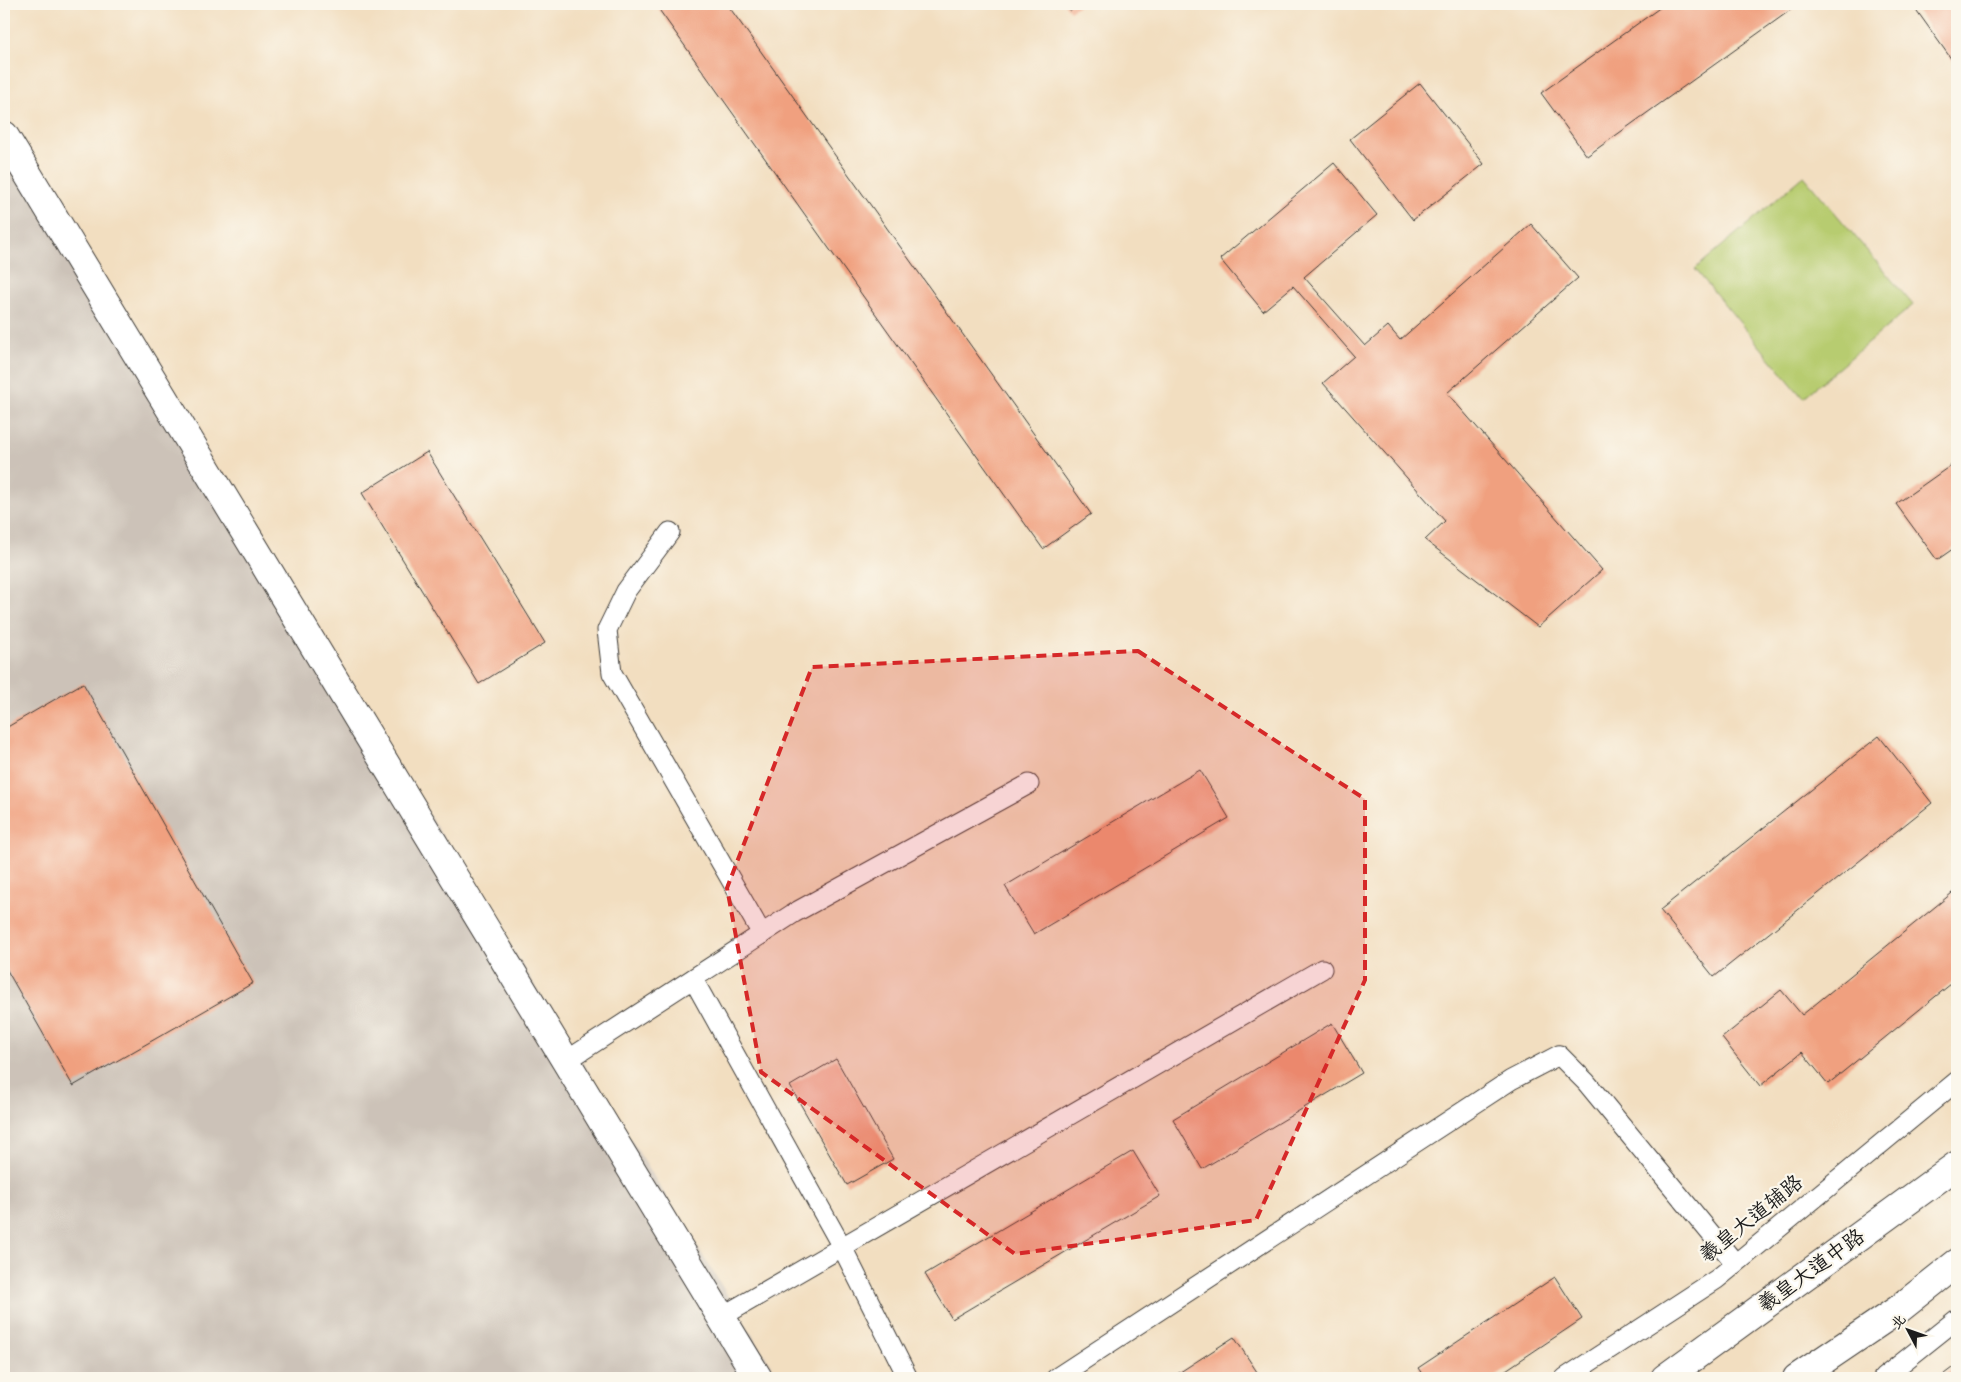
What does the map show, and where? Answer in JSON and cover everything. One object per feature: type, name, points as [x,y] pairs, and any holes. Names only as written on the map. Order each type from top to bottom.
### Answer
[{"type":"street","points":[[4,136],[758,1378]]},
{"type":"street","name":"羲皇大道中路","points":[[1666,1378],[1957,1165]]},
{"type":"street","points":[[1797,1378],[1900,1309],[1957,1263]]},
{"type":"lane","points":[[670,532],[626,591],[607,630],[612,673],[762,934]]},
{"type":"lane","points":[[566,1061],[794,913],[1029,784]]},
{"type":"lane","points":[[721,1317],[1322,969]]},
{"type":"lane","points":[[693,980],[842,1247],[908,1378]]},
{"type":"lane","points":[[1056,1378],[1511,1080],[1558,1055],[1586,1082],[1736,1263]]},
{"type":"lane","name":"羲皇大道辅路","points":[[1565,1378],[1717,1279],[1957,1081]]},
{"type":"lane","points":[[1883,1378],[1957,1319]]},
{"type":"highlighted area","points":[[1138,651],[1365,799],[1365,980],[1256,1220],[1015,1254],[761,1072],[727,888],[812,667]]},
{"type":"shaded area","points":[[4,131],[779,1378],[4,1378]]},
{"type":"green space","points":[[1804,176],[1913,305],[1803,398],[1695,269]]},
{"type":"building","points":[[655,4],[727,4],[1091,514],[1043,549]]},
{"type":"building","points":[[1064,4],[1081,4],[1070,11]]},
{"type":"building","points":[[1665,4],[1799,4],[1587,156],[1541,93]]},
{"type":"building","points":[[1912,4],[1957,4],[1957,67]]},
{"type":"building","points":[[1420,83],[1484,164],[1413,220],[1350,139]]},
{"type":"building","points":[[1334,163],[1377,215],[1304,277],[1365,346],[1388,326],[1400,340],[1531,224],[1578,278],[1447,393],[1602,570],[1538,627],[1425,540],[1445,521],[1323,383],[1354,356],[1293,286],[1263,311],[1220,259]]},
{"type":"building","points":[[427,452],[545,643],[479,684],[362,493]]},
{"type":"building","points":[[1957,461],[1957,546],[1937,560],[1896,504]]},
{"type":"building","points":[[83,683],[253,983],[73,1086],[4,965],[4,729]]},
{"type":"building","points":[[1879,736],[1932,803],[1714,977],[1660,910]]},
{"type":"building","points":[[1200,770],[1229,818],[1034,934],[1005,886]]},
{"type":"building","points":[[1957,889],[1957,979],[1828,1084],[1802,1052],[1760,1086],[1722,1038],[1781,990],[1802,1015]]},
{"type":"building","points":[[1332,1023],[1362,1073],[1202,1169],[1173,1119]]},
{"type":"building","points":[[836,1059],[893,1159],[847,1185],[790,1086]]},
{"type":"building","points":[[1133,1151],[1160,1196],[952,1319],[925,1274]]},
{"type":"building","points":[[1555,1277],[1582,1319],[1494,1378],[1425,1378],[1418,1368]]},
{"type":"building","points":[[1234,1337],[1261,1378],[1171,1378]]},
{"type":"building","points":[[1957,1365],[1957,1378],[1941,1377]]}]
